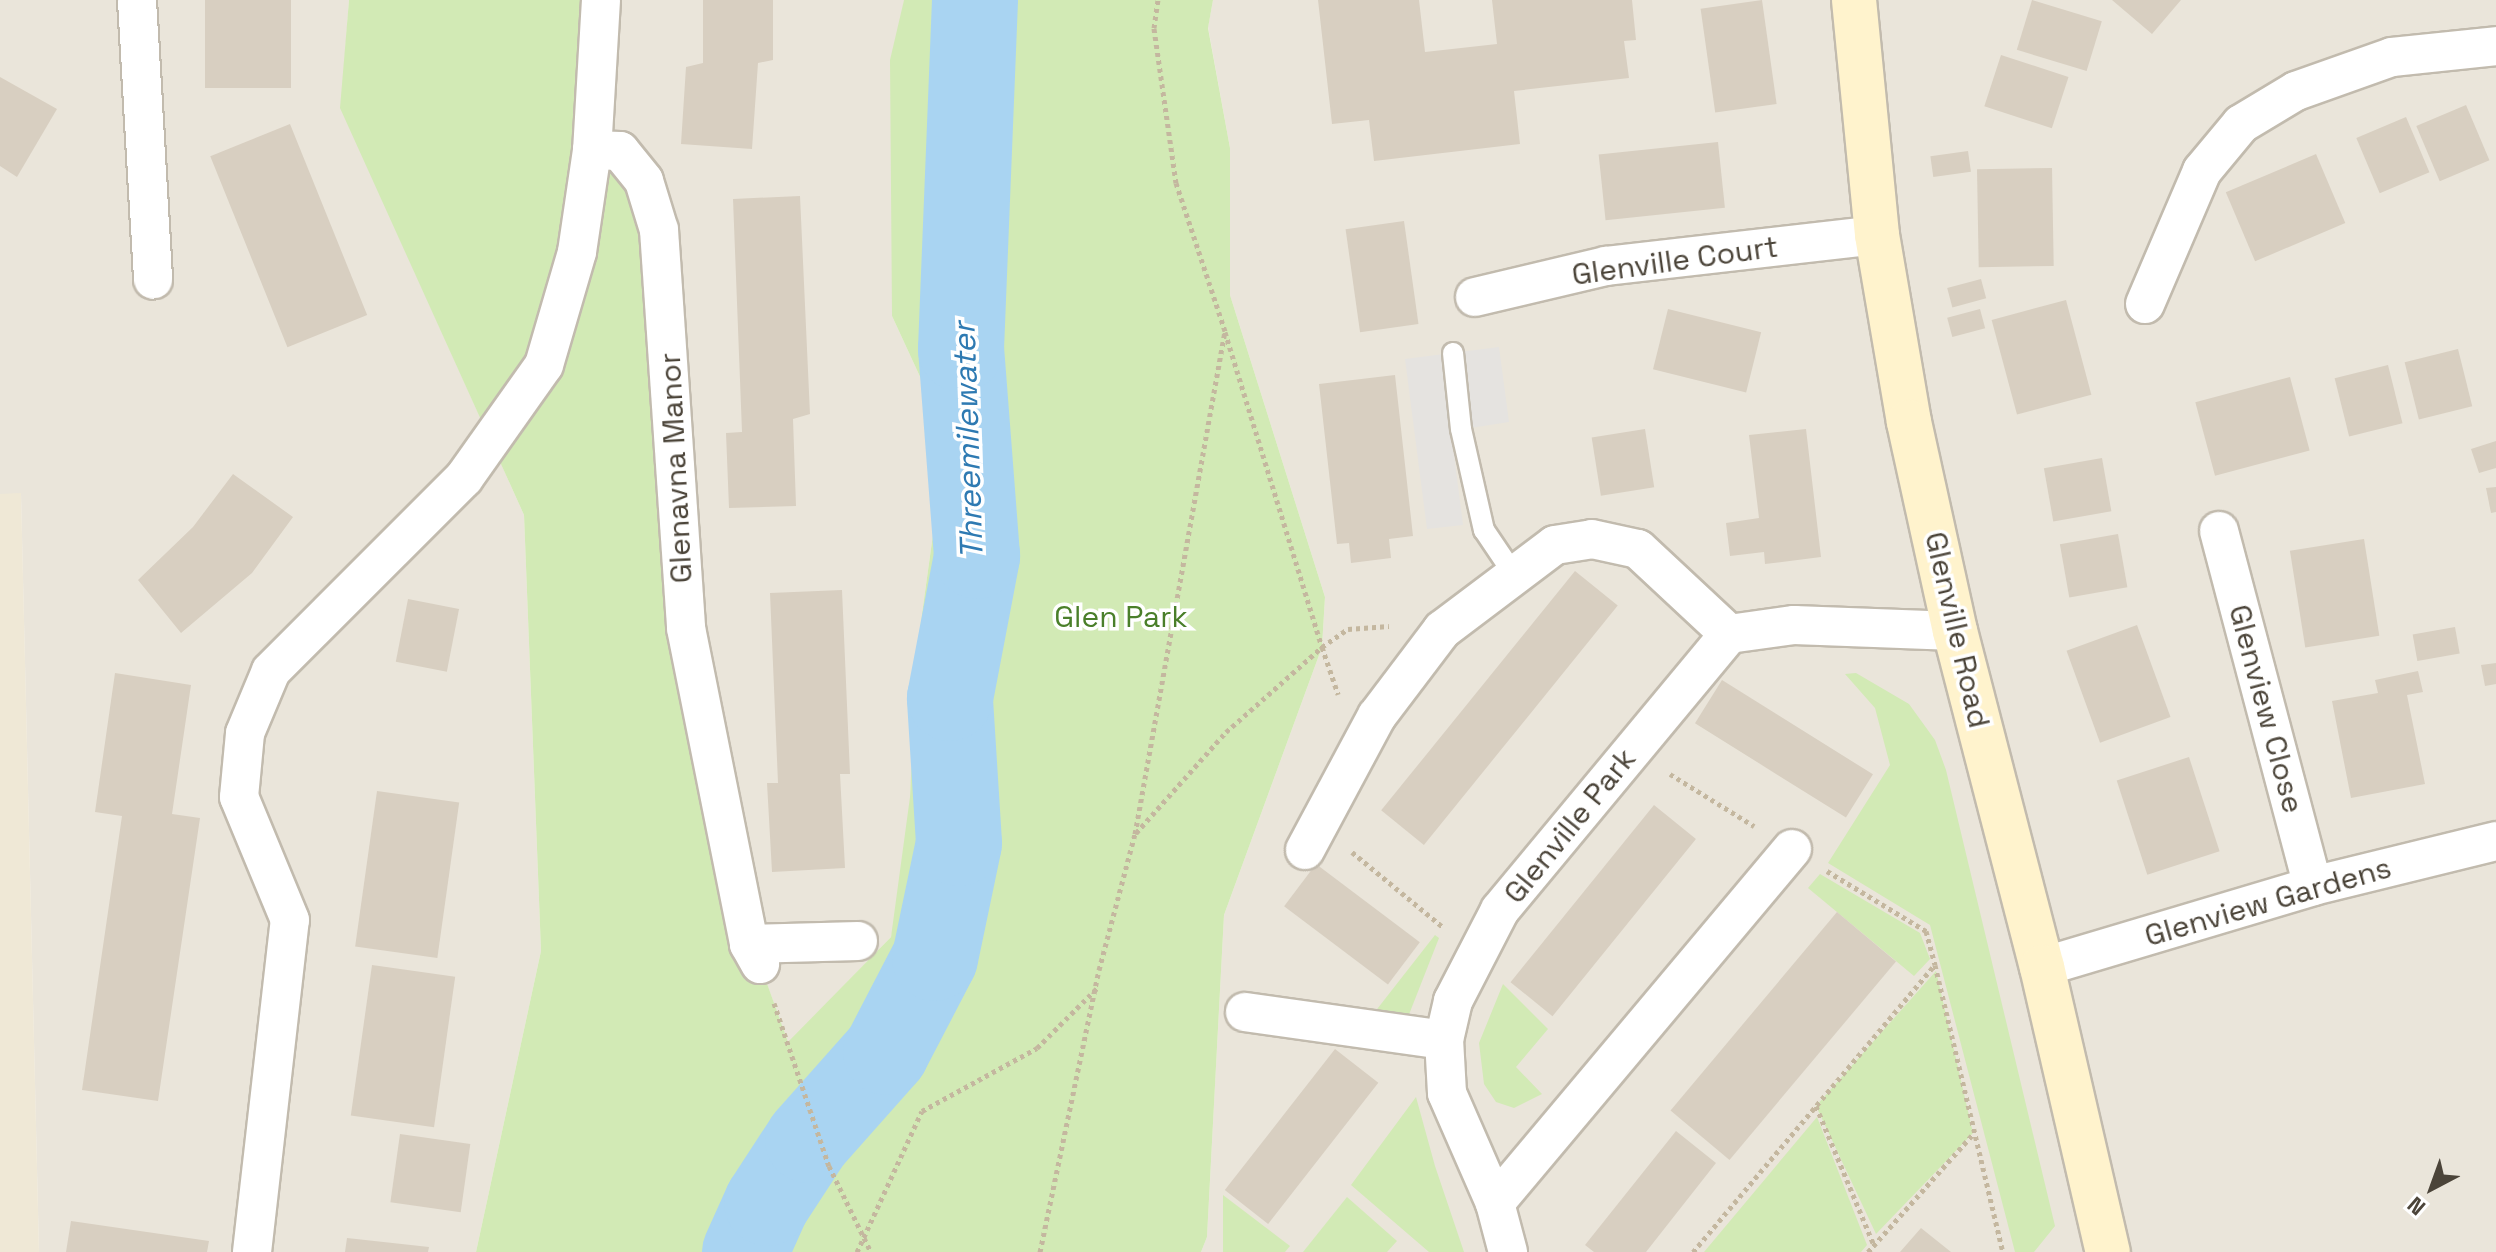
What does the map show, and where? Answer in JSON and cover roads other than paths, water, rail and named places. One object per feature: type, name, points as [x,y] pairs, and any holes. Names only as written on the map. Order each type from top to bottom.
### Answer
[{"type":"street","points":[[137,0],[153,280]]},
{"type":"street","points":[[252,1252],[290,920],[239,797],[245,733],[271,671],[464,478],[544,365],[577,252],[592,150],[601,0]]},
{"type":"street","name":"Glenville Road","points":[[1854,0],[1877,235],[1909,422],[1955,631],[2042,967],[2108,1252]]},
{"type":"street","points":[[2145,304],[2202,171],[2241,124],[2296,91],[2392,57],[2496,46]]},
{"type":"street","name":"Glenavna Manor","points":[[592,150],[620,151],[644,181],[659,230],[686,628],[754,954],[858,941]]},
{"type":"street","name":"Glenville Court","points":[[1475,297],[1606,266],[1877,235]]},
{"type":"street","name":"Glenview Close","points":[[2219,531],[2313,886]]},
{"type":"street","points":[[1313,838],[1377,716],[1442,630],[1555,545],[1592,539],[1638,549],[1729,634],[1794,625],[1955,631]]},
{"type":"street","name":"Glenville Park","points":[[1508,1252],[1495,1203],[1447,1093],[1444,1040],[1453,1001],[1500,910],[1729,634]]},
{"type":"street","name":"Glenview Gardens","points":[[2042,967],[2313,886],[2496,841]]},
{"type":"street","points":[[1495,1203],[1792,849]]},
{"type":"street","points":[[1245,1012],[1444,1040]]},
{"type":"lane","points":[[1453,353],[1461,429],[1484,530],[1515,576]]},
{"type":"waterway","name":"Threemilewater","points":[[745,1252],[767,1203],[808,1140],[886,1052],[935,958],[959,843],[950,698],[977,556],[961,349],[975,0]]},
{"type":"park label","name":"Glen Park","points":[[1121,617]]}]
